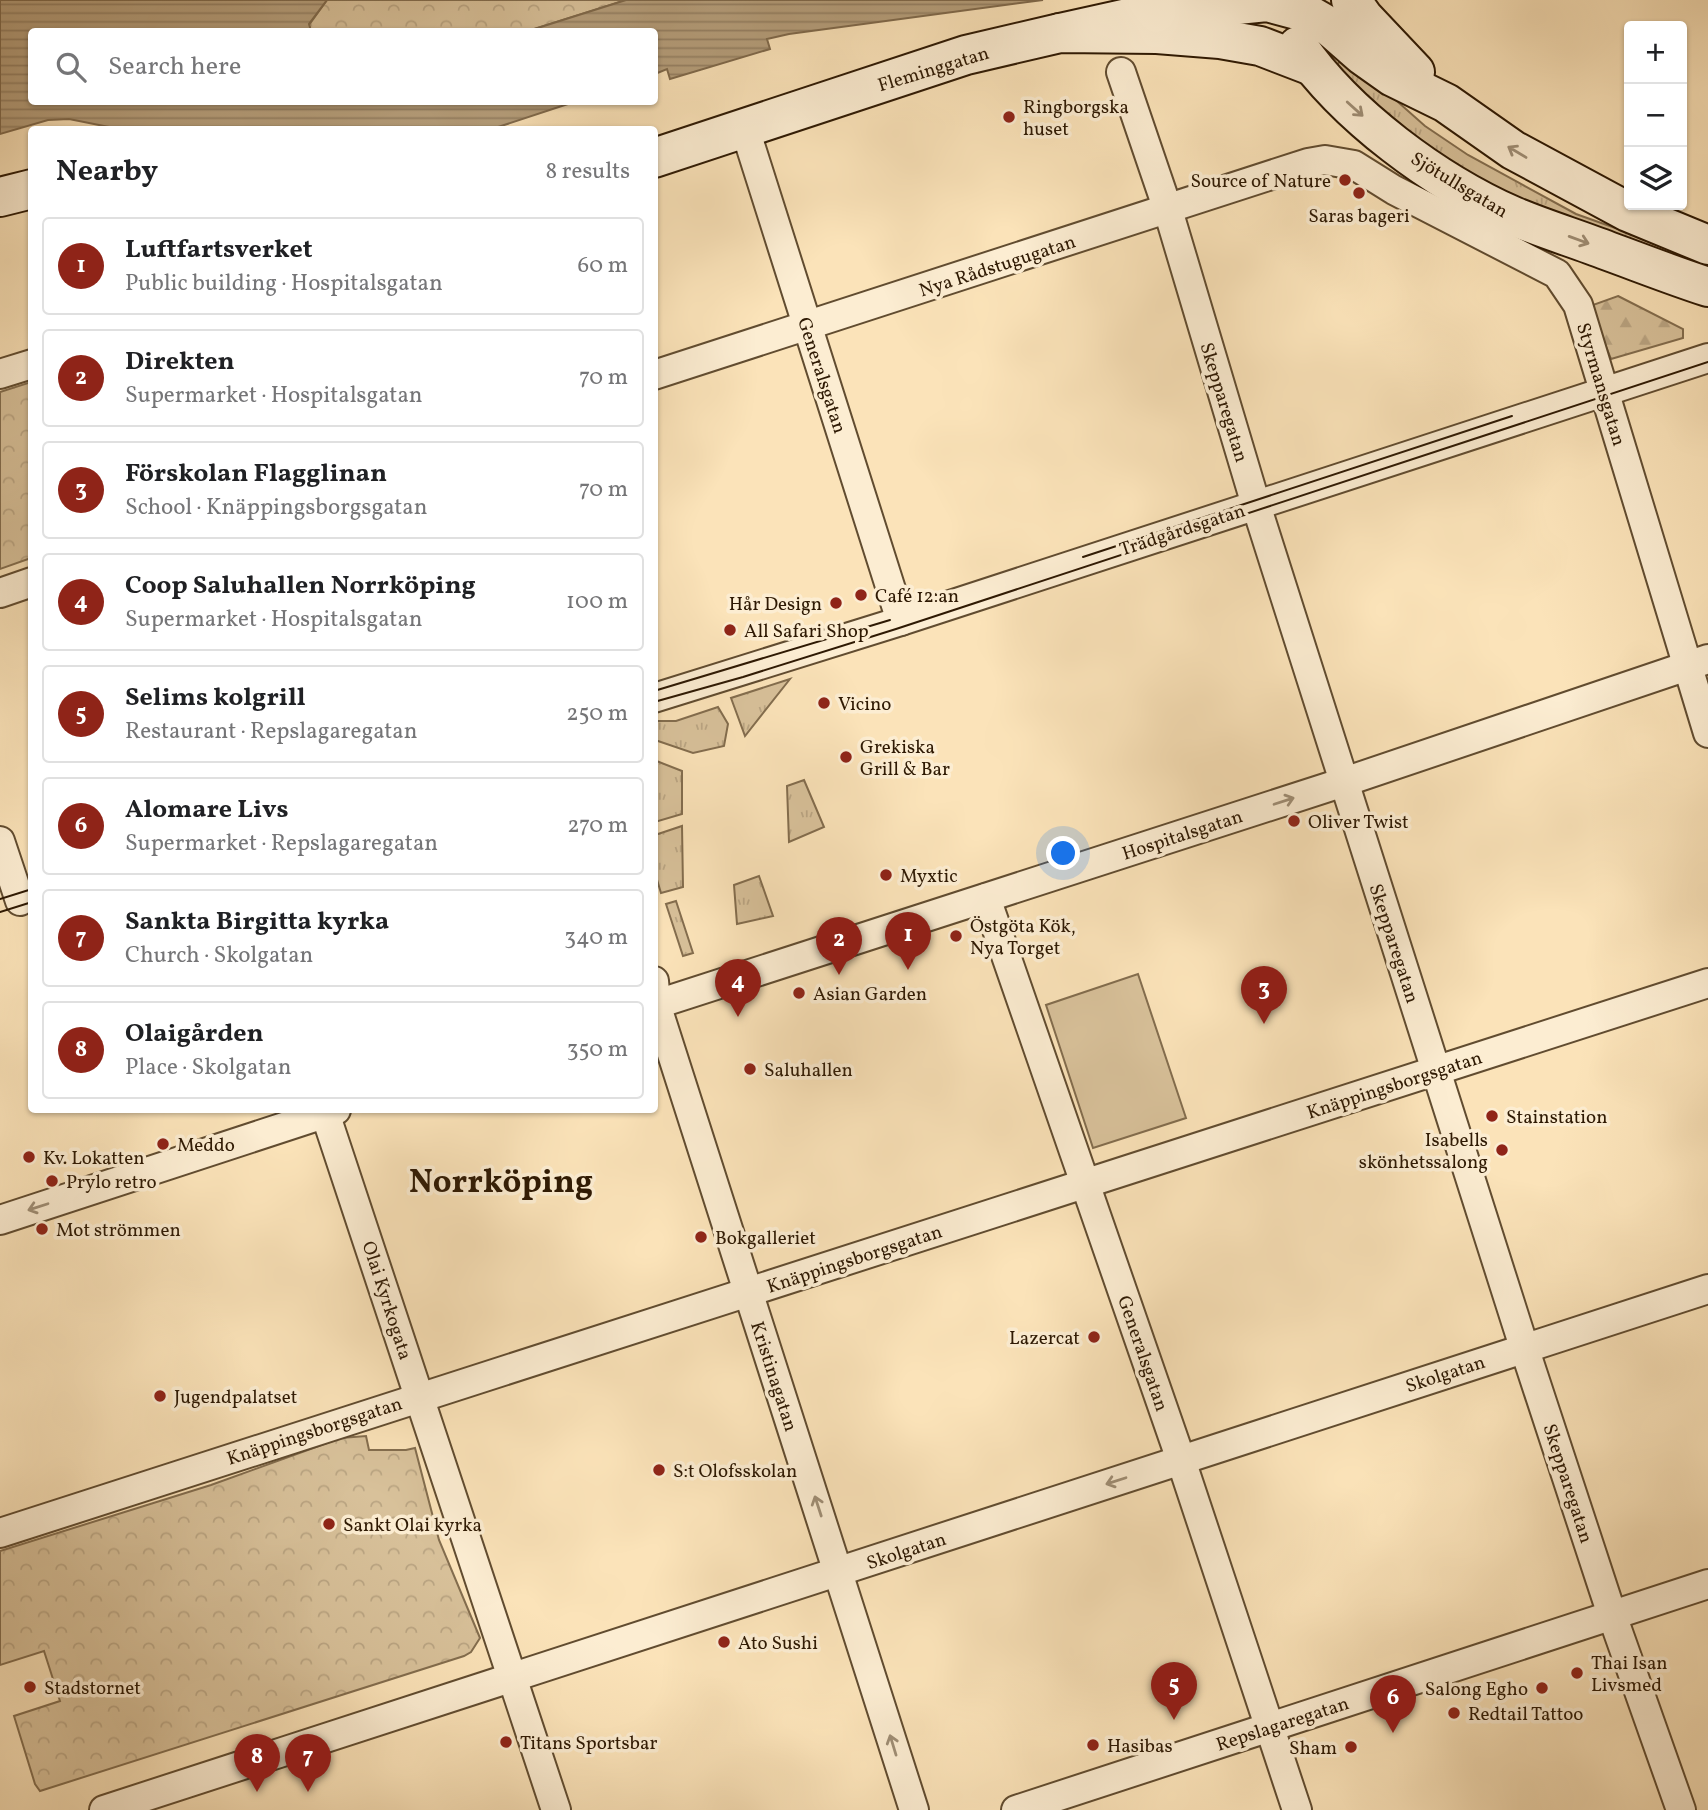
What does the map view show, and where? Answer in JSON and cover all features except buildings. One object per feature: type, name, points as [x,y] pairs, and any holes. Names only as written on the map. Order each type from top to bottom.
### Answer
[{"type":"street","points":[[1351,0],[1370,24],[1446,103]]},
{"type":"street","points":[[1060,33],[1155,7],[1279,6],[1319,19],[1393,77],[1446,103],[1513,150],[1628,212],[1708,245]]},
{"type":"street","name":"Fleminggatan","points":[[1220,39],[1253,35],[1279,6]]},
{"type":"street","name":"Sjötullsgatan","points":[[1279,6],[1312,66],[1376,128],[1419,162],[1484,202],[1515,217],[1705,288]]},
{"type":"street","name":"Fleminggatan","points":[[658,157],[966,55],[1060,33],[1157,34],[1220,39],[1259,46],[1312,66]]},
{"type":"street","name":"Skepparegatan","points":[[1121,72],[1168,210],[1256,505],[1524,1348],[1612,1615],[1681,1810]]},
{"type":"street","name":"Generalsgatan","points":[[745,129],[901,621]]},
{"type":"street","name":"Nya Rådstugugatan","points":[[658,374],[1308,163],[1325,160],[1340,162]]},
{"type":"street","name":"Styrmansgatan","points":[[1340,162],[1354,165],[1394,190],[1557,274],[1578,305],[1604,391],[1697,662],[1708,733]]},
{"type":"street","points":[[0,197],[28,190]]},
{"type":"street","name":"Trädgårdsgatan","points":[[658,697],[901,621],[1708,358]]},
{"type":"street","points":[[0,374],[28,365]]},
{"type":"street","points":[[0,593],[28,583]]},
{"type":"street","name":"Hospitalsgatan","points":[[658,996],[986,898],[1344,782],[1697,662]]},
{"type":"street","points":[[0,841],[17,902]]},
{"type":"street","name":"Generalsgatan","points":[[986,898],[1181,1460],[1297,1810]]},
{"type":"street","name":"Knäppingsborgsgatan","points":[[0,1533],[1708,983]]},
{"type":"street","name":"Kristinagatan","points":[[658,1007],[914,1810]]},
{"type":"street","points":[[0,1220],[322,1113]]},
{"type":"street","name":"Olai Kyrkogata","points":[[329,1113],[556,1810]]},
{"type":"street","name":"Skolgatan","points":[[104,1810],[1708,1289]]},
{"type":"street","name":"Repslagaregatan","points":[[1016,1810],[1708,1584]]},
{"type":"green space","points":[[327,0],[626,0],[537,28],[310,28],[309,25]]},
{"type":"green space","points":[[1346,56],[1425,126],[1468,155],[1576,214],[1708,261],[1708,275],[1508,197],[1405,136],[1332,69]]},
{"type":"green space","points":[[1618,296],[1683,329],[1683,338],[1611,359],[1590,306]]},
{"type":"green space","points":[[28,383],[28,559],[0,569],[0,392]]},
{"type":"green space","points":[[790,679],[745,736],[731,698]]},
{"type":"green space","points":[[718,707],[728,724],[724,746],[693,753],[658,741],[658,721],[676,721]]},
{"type":"green space","points":[[658,762],[682,771],[682,814],[658,821]]},
{"type":"green space","points":[[804,780],[824,827],[789,842],[787,786]]},
{"type":"green space","points":[[682,826],[683,887],[661,893],[658,883],[658,834]]},
{"type":"green space","points":[[759,876],[773,916],[737,924],[734,885]]},
{"type":"green space","points":[[676,901],[693,953],[683,956],[666,904]]},
{"type":"green space","points":[[1138,974],[1186,1118],[1093,1148],[1046,1005]]},
{"type":"green space","points":[[366,1436],[369,1450],[415,1448],[439,1540],[480,1638],[471,1652],[40,1791],[35,1784],[14,1716],[60,1701],[44,1651],[0,1665],[0,1551],[211,1485],[341,1438]]},
{"type":"shaded area","points":[[0,0],[327,0],[309,24],[310,28],[28,28],[28,105],[565,105],[501,126],[104,126],[69,119],[48,120],[0,134]]},
{"type":"shaded area","points":[[626,0],[1043,0],[789,34],[767,39],[770,49],[670,79],[667,69],[658,73],[658,28],[537,28]]},
{"type":"tram line","points":[[658,701],[896,629],[1708,362]]},
{"type":"tram line","points":[[1083,557],[1512,416]]},
{"type":"tram line","points":[[658,690],[890,620]]},
{"type":"tram line","points":[[0,899],[28,890]]},
{"type":"tram line","points":[[0,912],[28,903]]},
{"type":"place","name":"Ringborgska huset","points":[[1009,117]]},
{"type":"place","name":"Source of Nature","points":[[1345,180]]},
{"type":"place","name":"Saras bageri","points":[[1359,193]]},
{"type":"place","name":"Café 12:an","points":[[861,595]]},
{"type":"place","name":"Hår Design","points":[[836,603]]},
{"type":"place","name":"All Safari Shop","points":[[730,630]]},
{"type":"place","name":"Vicino","points":[[824,703]]},
{"type":"place","name":"Grekiska Grill & Bar","points":[[846,757]]},
{"type":"place","name":"Oliver Twist","points":[[1294,821]]},
{"type":"place","name":"Myxtic","points":[[886,875]]},
{"type":"place","name":"Östgöta Kök, Nya Torget","points":[[956,936]]},
{"type":"place","name":"Luftfartsverket","points":[[908,970]]},
{"type":"place","name":"Direkten","points":[[839,975]]},
{"type":"place","name":"Asian Garden","points":[[799,993]]},
{"type":"place","name":"Coop Saluhallen Norrköping","points":[[738,1017]]},
{"type":"place","name":"Förskolan Flagglinan","points":[[1264,1024]]},
{"type":"place","name":"Saluhallen","points":[[750,1069]]},
{"type":"place","name":"Stainstation","points":[[1492,1116]]},
{"type":"place","name":"Meddo","points":[[163,1144]]},
{"type":"place","name":"Isabells skönhetssalong","points":[[1502,1150]]},
{"type":"place","name":"Kv. Lokatten","points":[[29,1157]]},
{"type":"place","name":"Prylo retro","points":[[52,1181]]},
{"type":"place","name":"Mot strömmen","points":[[42,1229]]},
{"type":"place","name":"Bokgalleriet","points":[[701,1237]]},
{"type":"place","name":"Lazercat","points":[[1094,1337]]},
{"type":"place","name":"Jugendpalatset","points":[[160,1396]]},
{"type":"place","name":"S:t Olofsskolan","points":[[659,1470]]},
{"type":"place","name":"Sankt Olai kyrka","points":[[329,1524]]},
{"type":"place","name":"Ato Sushi","points":[[724,1642]]},
{"type":"place","name":"Thai Isan Livsmed","points":[[1577,1673]]},
{"type":"place","name":"Stadstornet","points":[[30,1687]]},
{"type":"place","name":"Salong Egho","points":[[1542,1688]]},
{"type":"place","name":"Redtail Tattoo","points":[[1454,1713]]},
{"type":"place","name":"Selims kolgrill","points":[[1174,1720]]},
{"type":"place","name":"Alomare Livs","points":[[1393,1733]]},
{"type":"place","name":"Titans Sportsbar","points":[[506,1742]]},
{"type":"place","name":"Hasibas","points":[[1093,1745]]},
{"type":"place","name":"Sham","points":[[1351,1747]]},
{"type":"place","name":"Olaigården","points":[[257,1792]]},
{"type":"place","name":"Sankta Birgitta kyrka","points":[[308,1792]]},
{"type":"district","name":"Norrköping","points":[[501,1180]]}]
